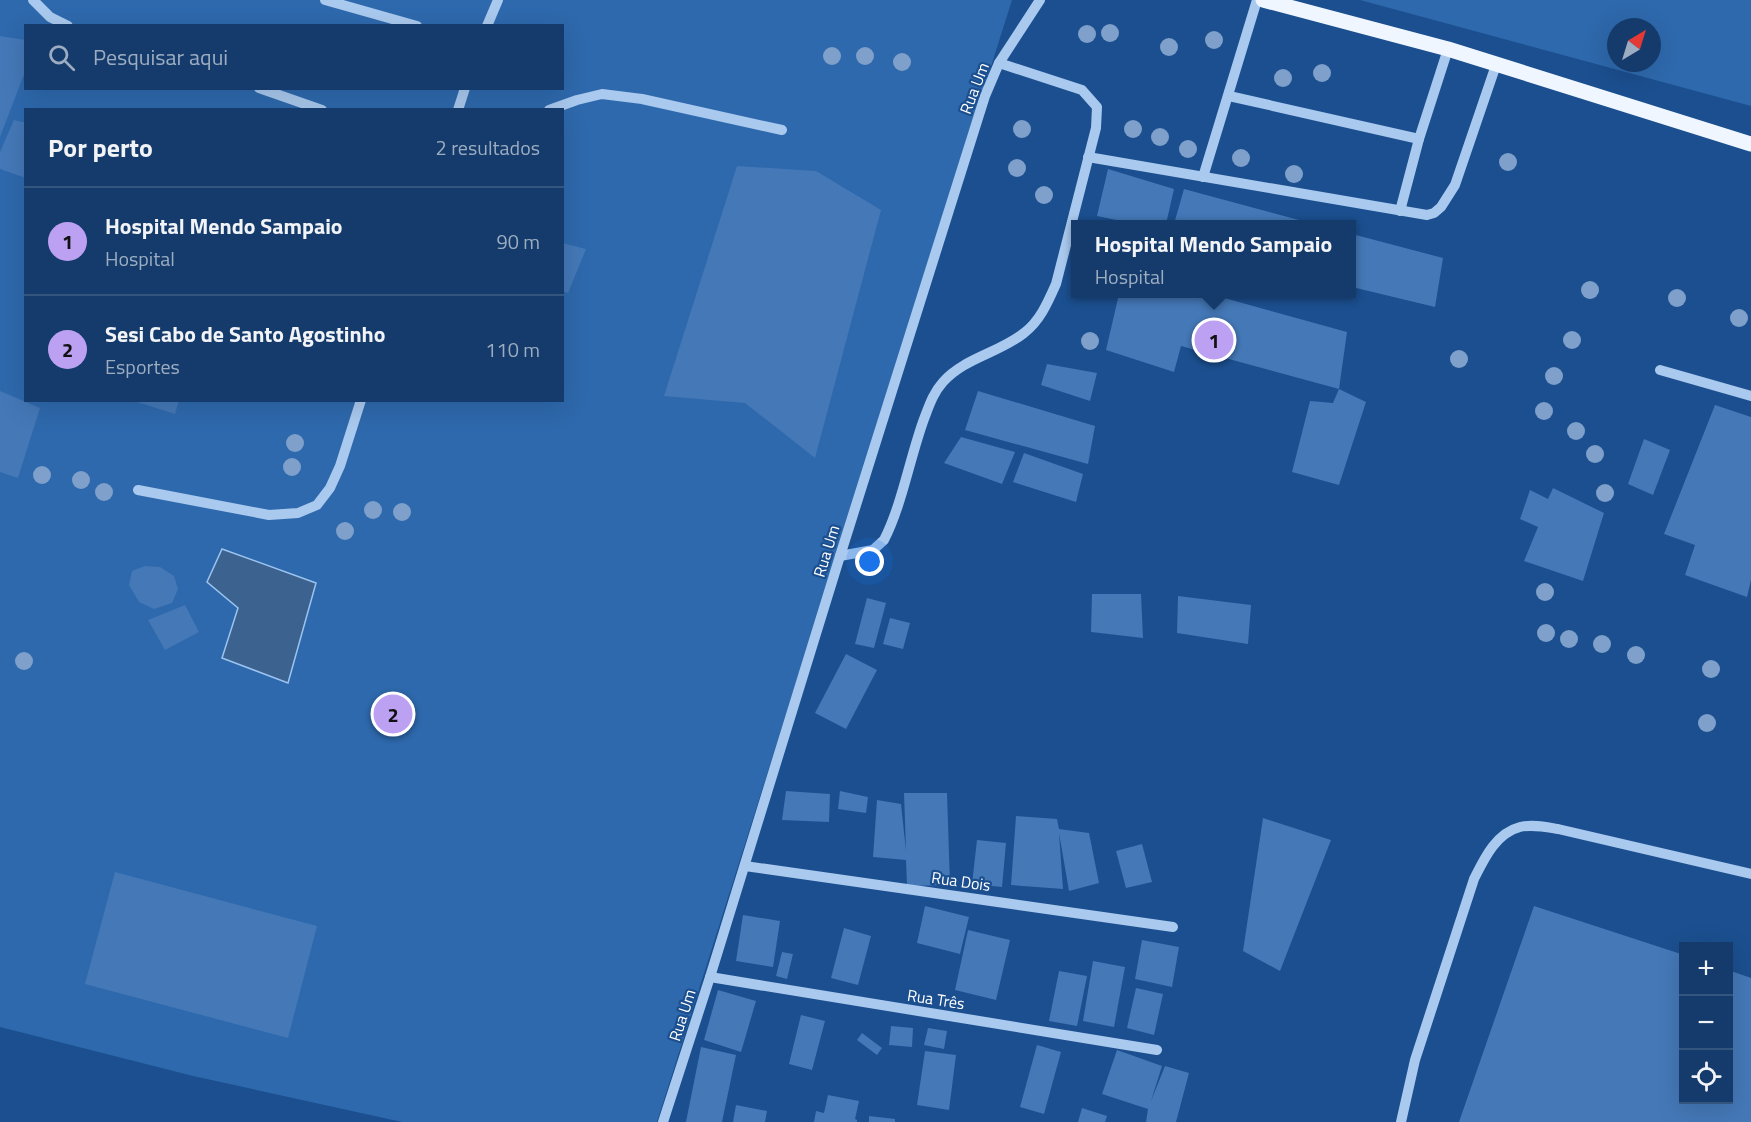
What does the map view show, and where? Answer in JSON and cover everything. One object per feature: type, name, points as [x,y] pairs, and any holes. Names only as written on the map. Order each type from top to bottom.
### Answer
[{"type":"main road","points":[[1263,0],[1448,49],[1751,144]]},
{"type":"street","points":[[33,0],[51,17],[64,24]]},
{"type":"street","points":[[325,0],[410,24]]},
{"type":"street","points":[[488,24],[498,0]]},
{"type":"street","name":"Rua Um","points":[[663,1122],[985,96],[999,63],[1040,0]]},
{"type":"street","points":[[1203,177],[1257,0]]},
{"type":"street","points":[[1400,211],[1419,139],[1448,49]]},
{"type":"street","points":[[999,63],[1082,90],[1096,107],[1095,128],[1072,220]]},
{"type":"street","points":[[1088,157],[1427,215],[1434,213],[1446,200],[1455,185],[1496,64]]},
{"type":"street","points":[[265,90],[316,108]]},
{"type":"street","points":[[459,108],[464,90]]},
{"type":"street","points":[[555,108],[602,94],[642,99],[782,130]]},
{"type":"street","points":[[1229,96],[1419,139]]},
{"type":"street","points":[[840,556],[873,550],[884,540],[933,396],[954,371],[1024,333],[1042,312],[1056,284],[1071,224]]},
{"type":"street","points":[[1660,370],[1751,396]]},
{"type":"street","points":[[138,490],[269,515],[298,513],[317,505],[330,488],[340,466],[360,402]]},
{"type":"street","points":[[1401,1122],[1415,1060],[1474,879],[1486,854],[1501,838],[1519,827],[1537,826],[1751,873]]},
{"type":"street","name":"Rua Dois","points":[[745,866],[1173,927]]},
{"type":"street","name":"Rua Três","points":[[710,976],[1157,1050]]},
{"type":"shaded area","points":[[0,0],[1012,0],[657,1122],[402,1122],[193,1076],[0,1027]]},
{"type":"shaded area","points":[[1360,0],[1751,0],[1751,106],[1626,72],[1661,72],[1661,18],[1607,18],[1607,67]]},
{"type":"shaded area","points":[[222,549],[316,583],[288,683],[222,658],[238,608],[207,582]]},
{"type":"building","points":[[0,36],[24,40],[24,74],[0,137]]},
{"type":"building","points":[[14,120],[24,122],[24,177],[0,169],[0,152]]},
{"type":"building","points":[[737,166],[816,171],[881,210],[815,458],[745,403],[664,396]]},
{"type":"building","points":[[1108,169],[1174,189],[1167,220],[1116,220],[1097,216]]},
{"type":"building","points":[[1184,189],[1299,220],[1175,220]]},
{"type":"building","points":[[1356,235],[1443,258],[1435,307],[1356,288]]},
{"type":"building","points":[[564,244],[586,249],[568,293],[564,292]]},
{"type":"building","points":[[1118,298],[1224,298],[1347,332],[1339,389],[1181,346],[1174,372],[1106,350]]},
{"type":"building","points":[[1047,364],[1097,373],[1090,401],[1041,385]]},
{"type":"building","points":[[1339,389],[1366,402],[1339,485],[1292,472],[1310,401],[1333,403]]},
{"type":"building","points":[[0,391],[40,408],[18,478],[0,472]]},
{"type":"building","points":[[978,391],[1095,426],[1088,464],[965,430]]},
{"type":"building","points":[[137,402],[178,402],[175,414]]},
{"type":"building","points":[[1715,405],[1751,417],[1751,580],[1747,597],[1685,575],[1695,545],[1664,534]]},
{"type":"building","points":[[961,437],[1015,452],[1002,484],[944,463]]},
{"type":"building","points":[[1644,439],[1670,450],[1653,495],[1628,484]]},
{"type":"building","points":[[1024,453],[1083,474],[1076,502],[1013,482]]},
{"type":"building","points":[[1553,488],[1604,513],[1583,581],[1524,561],[1538,527],[1520,519],[1530,490],[1548,499]]},
{"type":"building","points":[[145,566],[160,567],[174,576],[178,589],[172,603],[154,609],[139,602],[129,585],[132,571]]},
{"type":"building","points":[[1092,594],[1141,594],[1143,638],[1091,632]]},
{"type":"building","points":[[1178,596],[1251,605],[1248,644],[1177,633]]},
{"type":"building","points":[[867,598],[886,603],[874,648],[855,644]]},
{"type":"building","points":[[185,605],[199,632],[165,650],[148,620]]},
{"type":"building","points":[[890,618],[910,623],[903,649],[883,644]]},
{"type":"building","points":[[846,654],[877,670],[846,729],[815,713]]},
{"type":"building","points":[[786,791],[830,794],[829,822],[782,820]]},
{"type":"building","points":[[840,791],[868,797],[866,813],[838,809]]},
{"type":"building","points":[[904,793],[947,793],[950,885],[907,886],[906,860],[873,857],[877,800],[901,804],[906,851]]},
{"type":"building","points":[[1016,816],[1057,819],[1059,829],[1089,833],[1099,883],[1069,891],[1059,833],[1063,889],[1011,885]]},
{"type":"building","points":[[1263,818],[1331,840],[1280,971],[1243,951]]},
{"type":"building","points":[[977,840],[1006,843],[1002,887],[972,884]]},
{"type":"building","points":[[1142,844],[1152,882],[1126,888],[1116,851]]},
{"type":"building","points":[[115,872],[317,926],[288,1038],[85,984]]},
{"type":"building","points":[[925,906],[969,917],[960,954],[917,943]]},
{"type":"building","points":[[1534,906],[1679,953],[1679,1104],[1733,1104],[1733,972],[1751,978],[1751,1122],[1459,1122]]},
{"type":"building","points":[[743,915],[780,921],[773,967],[736,961]]},
{"type":"building","points":[[844,928],[871,936],[858,985],[831,978]]},
{"type":"building","points":[[968,930],[1010,940],[996,1000],[955,990]]},
{"type":"building","points":[[1142,940],[1179,947],[1172,987],[1135,979]]},
{"type":"building","points":[[782,952],[793,954],[787,979],[776,976]]},
{"type":"building","points":[[1093,961],[1125,967],[1114,1027],[1083,1021]]},
{"type":"building","points":[[1059,971],[1087,976],[1077,1026],[1049,1021]]},
{"type":"building","points":[[1136,988],[1163,994],[1154,1035],[1127,1028]]},
{"type":"building","points":[[718,990],[756,1001],[741,1052],[704,1040]]},
{"type":"building","points":[[801,1015],[825,1021],[812,1070],[789,1064]]},
{"type":"building","points":[[891,1026],[913,1028],[912,1047],[889,1045]]},
{"type":"building","points":[[928,1028],[947,1031],[944,1049],[924,1045]]},
{"type":"building","points":[[862,1033],[882,1048],[877,1055],[857,1040]]},
{"type":"building","points":[[1037,1045],[1061,1052],[1044,1114],[1020,1107]]},
{"type":"building","points":[[701,1047],[736,1055],[722,1122],[686,1122]]},
{"type":"building","points":[[1117,1050],[1162,1066],[1151,1101],[1165,1066],[1189,1073],[1176,1122],[1146,1122],[1148,1109],[1102,1094]]},
{"type":"building","points":[[925,1051],[956,1055],[949,1110],[917,1105]]},
{"type":"building","points":[[828,1095],[859,1101],[855,1119],[857,1122],[814,1122],[816,1111],[824,1113]]},
{"type":"building","points":[[736,1105],[767,1111],[765,1122],[733,1122]]},
{"type":"building","points":[[1082,1108],[1107,1116],[1105,1122],[1078,1122]]},
{"type":"building","points":[[869,1116],[895,1119],[895,1122],[869,1122]]},
{"type":"place","name":"Hospital Mendo Sampaio","points":[[1214,340]]},
{"type":"place","name":"Sesi Cabo de Santo Agostinho","points":[[393,714]]}]
